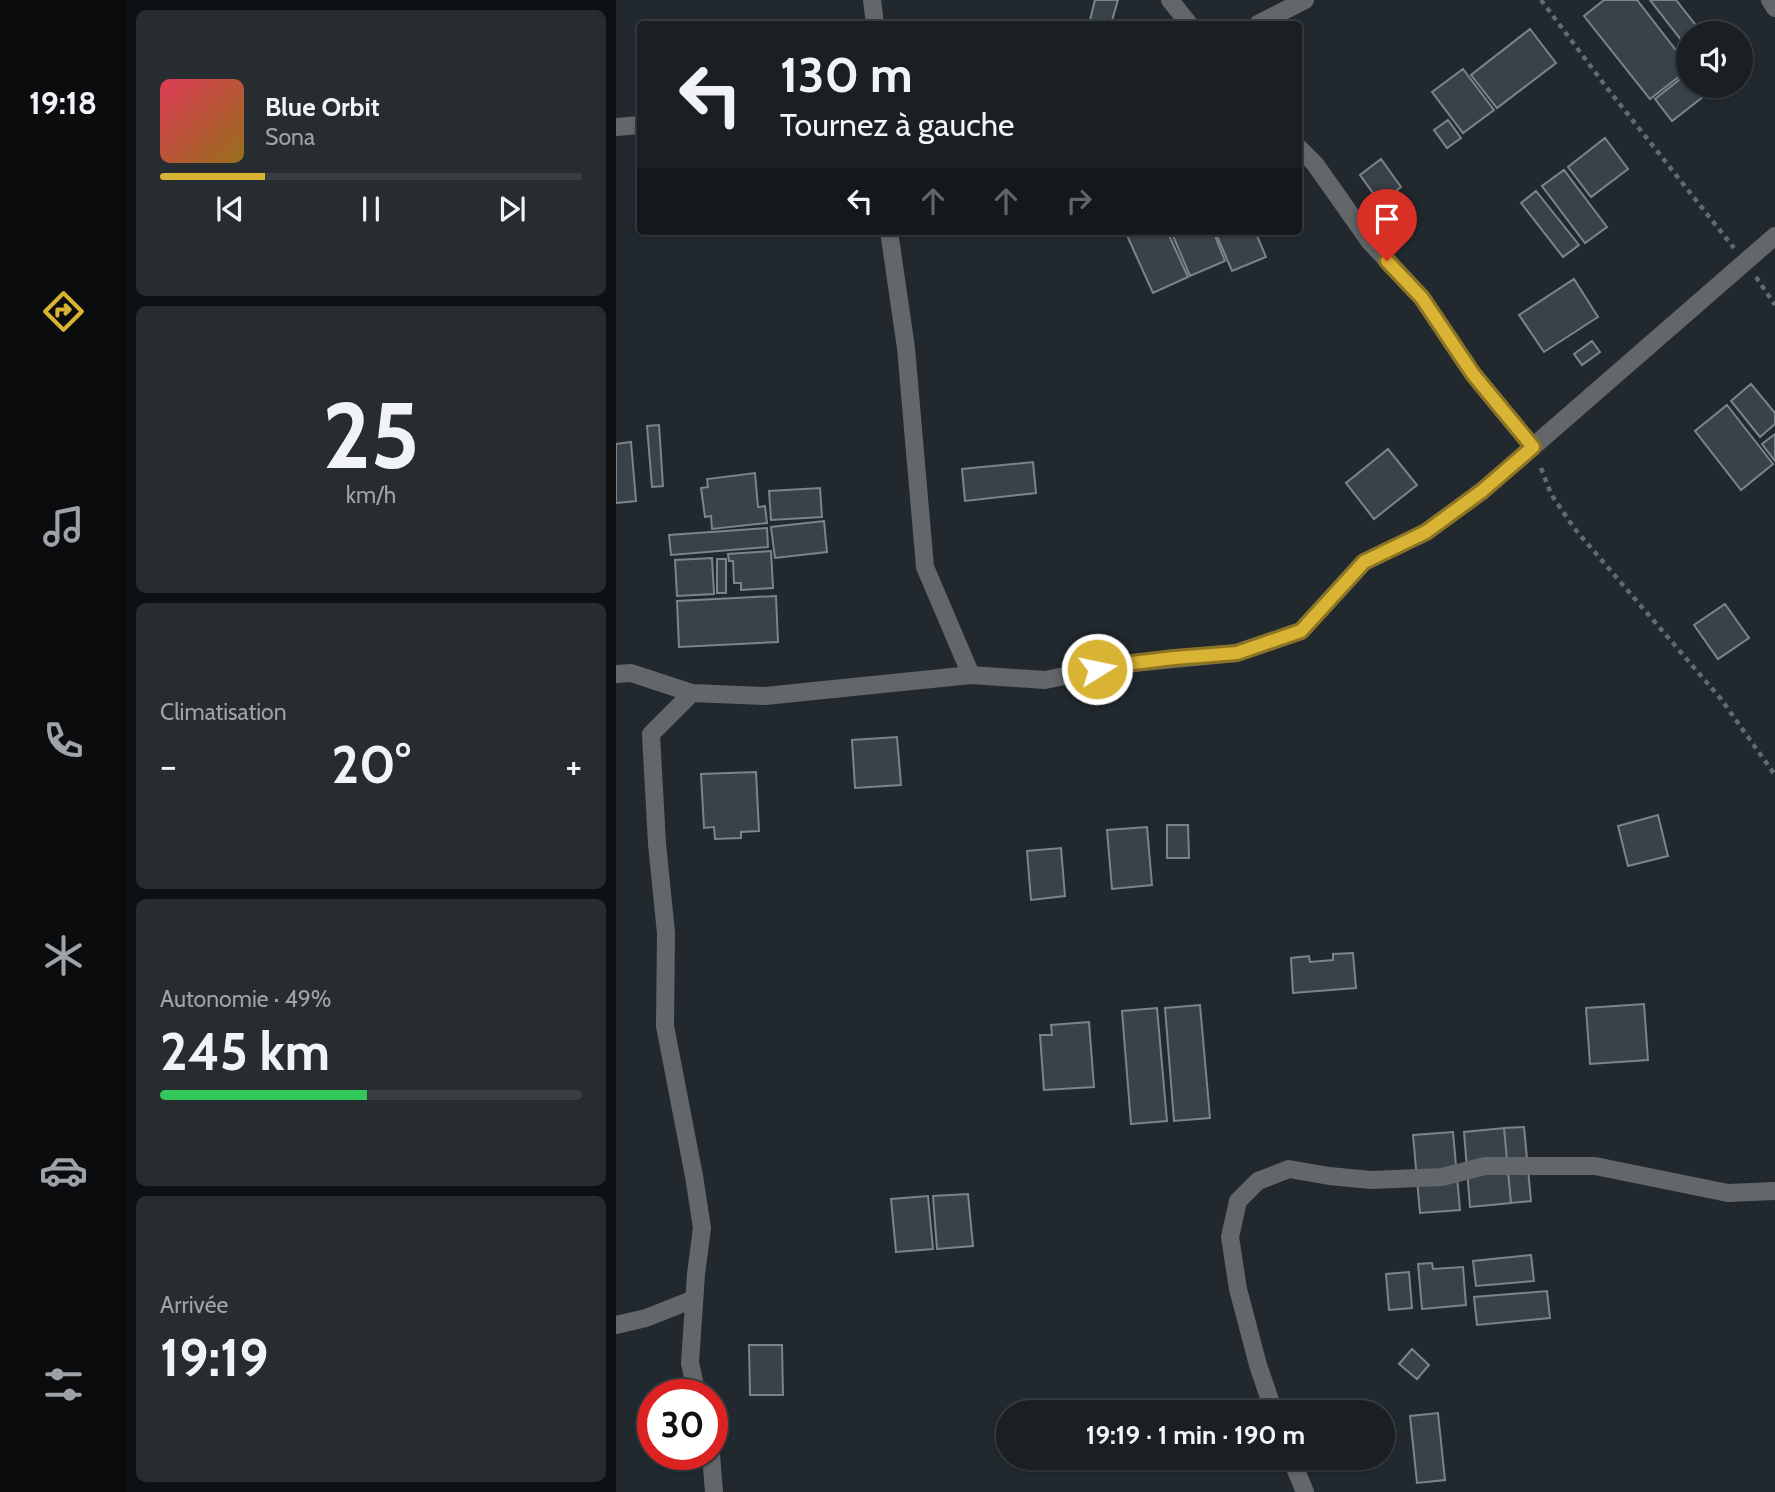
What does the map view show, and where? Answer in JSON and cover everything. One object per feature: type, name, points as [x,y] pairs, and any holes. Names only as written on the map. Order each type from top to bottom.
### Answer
[{"type":"street","points":[[872,0],[875,21]]},
{"type":"street","points":[[1170,0],[1187,21]]},
{"type":"street","points":[[1264,21],[1305,0]]},
{"type":"street","points":[[1770,0],[1775,8]]},
{"type":"street","points":[[616,127],[637,125]]},
{"type":"street","points":[[1302,151],[1315,164],[1370,242],[1422,298],[1473,374],[1533,447]]},
{"type":"street","points":[[890,235],[906,348],[925,567],[971,675]]},
{"type":"street","points":[[616,674],[631,673],[692,693],[765,696],[971,675],[1045,680],[1124,664],[1237,653],[1301,631],[1364,562],[1426,532],[1482,491],[1775,236]]},
{"type":"street","points":[[692,693],[651,734],[657,844],[666,933],[665,1026],[702,1228],[690,1363],[694,1379]]},
{"type":"street","points":[[1270,1400],[1238,1289],[1230,1237],[1238,1201],[1258,1181],[1289,1169],[1371,1180],[1442,1177],[1485,1166],[1595,1166],[1728,1193],[1775,1191]]},
{"type":"street","points":[[616,1325],[646,1318],[694,1299]]},
{"type":"street","points":[[712,1470],[714,1492]]},
{"type":"street","points":[[1296,1470],[1305,1492]]},
{"type":"path","points":[[1541,0],[1606,88],[1745,262],[1775,305]]},
{"type":"path","points":[[1533,447],[1551,494],[1574,528],[1721,699],[1775,775]]},
{"type":"building","points":[[1095,0],[1118,0],[1112,21],[1090,21]]},
{"type":"building","points":[[1604,0],[1637,0],[1676,50],[1676,79],[1650,99],[1584,16]]},
{"type":"building","points":[[1650,0],[1676,0],[1693,21],[1676,21],[1676,33]]},
{"type":"building","points":[[1530,29],[1556,63],[1497,108],[1471,75]]},
{"type":"building","points":[[1463,69],[1494,110],[1463,133],[1432,92]]},
{"type":"building","points":[[1676,82],[1676,98],[1702,98],[1672,121],[1655,99]]},
{"type":"building","points":[[1448,120],[1461,138],[1447,148],[1434,130]]},
{"type":"building","points":[[1605,138],[1628,169],[1591,197],[1568,167]]},
{"type":"building","points":[[1381,159],[1401,187],[1380,203],[1360,175]]},
{"type":"building","points":[[1564,170],[1607,227],[1585,243],[1542,186]]},
{"type":"building","points":[[1536,191],[1579,245],[1563,257],[1521,203]]},
{"type":"building","points":[[1127,235],[1169,235],[1188,277],[1153,293]]},
{"type":"building","points":[[1173,235],[1215,235],[1225,261],[1190,276]]},
{"type":"building","points":[[1217,235],[1257,235],[1266,257],[1232,271]]},
{"type":"building","points":[[1574,279],[1598,317],[1544,352],[1519,315]]},
{"type":"building","points":[[1592,341],[1600,352],[1582,365],[1574,354]]},
{"type":"building","points":[[1751,384],[1775,413],[1775,424],[1760,437],[1731,401]]},
{"type":"building","points":[[1727,405],[1773,464],[1741,490],[1695,431]]},
{"type":"building","points":[[659,425],[663,486],[652,487],[647,426]]},
{"type":"building","points":[[1775,434],[1775,461],[1762,444]]},
{"type":"building","points":[[631,442],[636,501],[616,503],[616,444]]},
{"type":"building","points":[[1388,449],[1417,485],[1374,519],[1346,483]]},
{"type":"building","points":[[1033,462],[1036,493],[965,501],[962,469]]},
{"type":"building","points":[[755,473],[758,507],[765,506],[767,523],[712,529],[711,516],[705,517],[701,488],[708,487],[707,479]]},
{"type":"building","points":[[820,488],[822,517],[771,520],[769,491]]},
{"type":"building","points":[[824,521],[827,552],[775,558],[771,527]]},
{"type":"building","points":[[767,528],[768,547],[671,555],[669,535]]},
{"type":"building","points":[[771,551],[773,588],[741,590],[741,583],[734,583],[733,561],[729,561],[728,554]]},
{"type":"building","points":[[712,558],[714,594],[677,596],[675,560]]},
{"type":"building","points":[[717,559],[726,559],[726,593],[717,593]]},
{"type":"building","points":[[776,596],[778,642],[679,647],[677,601]]},
{"type":"building","points":[[1725,604],[1749,638],[1718,659],[1694,625]]},
{"type":"building","points":[[897,737],[901,785],[855,788],[852,740]]},
{"type":"building","points":[[756,772],[759,831],[741,832],[741,838],[715,839],[714,827],[704,828],[701,774]]},
{"type":"building","points":[[1658,815],[1668,856],[1628,866],[1618,826]]},
{"type":"building","points":[[1167,825],[1188,825],[1189,858],[1167,858]]},
{"type":"building","points":[[1147,827],[1152,885],[1112,889],[1107,830]]},
{"type":"building","points":[[1061,848],[1065,896],[1031,900],[1027,851]]},
{"type":"building","points":[[1353,953],[1356,988],[1293,993],[1291,958],[1309,956],[1310,962],[1333,960],[1333,954]]},
{"type":"building","points":[[1644,1004],[1648,1060],[1590,1064],[1586,1008]]},
{"type":"building","points":[[1200,1005],[1210,1118],[1174,1121],[1165,1008]]},
{"type":"building","points":[[1157,1008],[1167,1121],[1131,1124],[1122,1011]]},
{"type":"building","points":[[1089,1022],[1094,1087],[1044,1090],[1040,1035],[1052,1035],[1051,1025]]},
{"type":"building","points":[[1524,1127],[1531,1201],[1511,1203],[1504,1128]]},
{"type":"building","points":[[1504,1128],[1511,1203],[1470,1207],[1464,1132]]},
{"type":"building","points":[[1453,1132],[1460,1210],[1420,1213],[1413,1135]]},
{"type":"building","points":[[968,1194],[973,1246],[937,1249],[933,1196]]},
{"type":"building","points":[[928,1196],[933,1249],[896,1252],[891,1199]]},
{"type":"building","points":[[1531,1255],[1534,1281],[1476,1286],[1473,1261]]},
{"type":"building","points":[[1432,1263],[1433,1269],[1463,1267],[1466,1305],[1422,1309],[1418,1264]]},
{"type":"building","points":[[1409,1272],[1412,1308],[1389,1310],[1386,1274]]},
{"type":"building","points":[[1547,1291],[1550,1318],[1477,1325],[1474,1297]]},
{"type":"building","points":[[749,1345],[782,1345],[783,1395],[750,1395]]},
{"type":"building","points":[[1412,1349],[1429,1365],[1417,1379],[1399,1364]]},
{"type":"building","points":[[1438,1413],[1445,1480],[1417,1483],[1410,1416]]},
{"type":"route","points":[[1097,669],[1174,658],[1237,653],[1301,631],[1364,562],[1426,532],[1482,491],[1533,447],[1473,374],[1422,298],[1387,261]]}]
